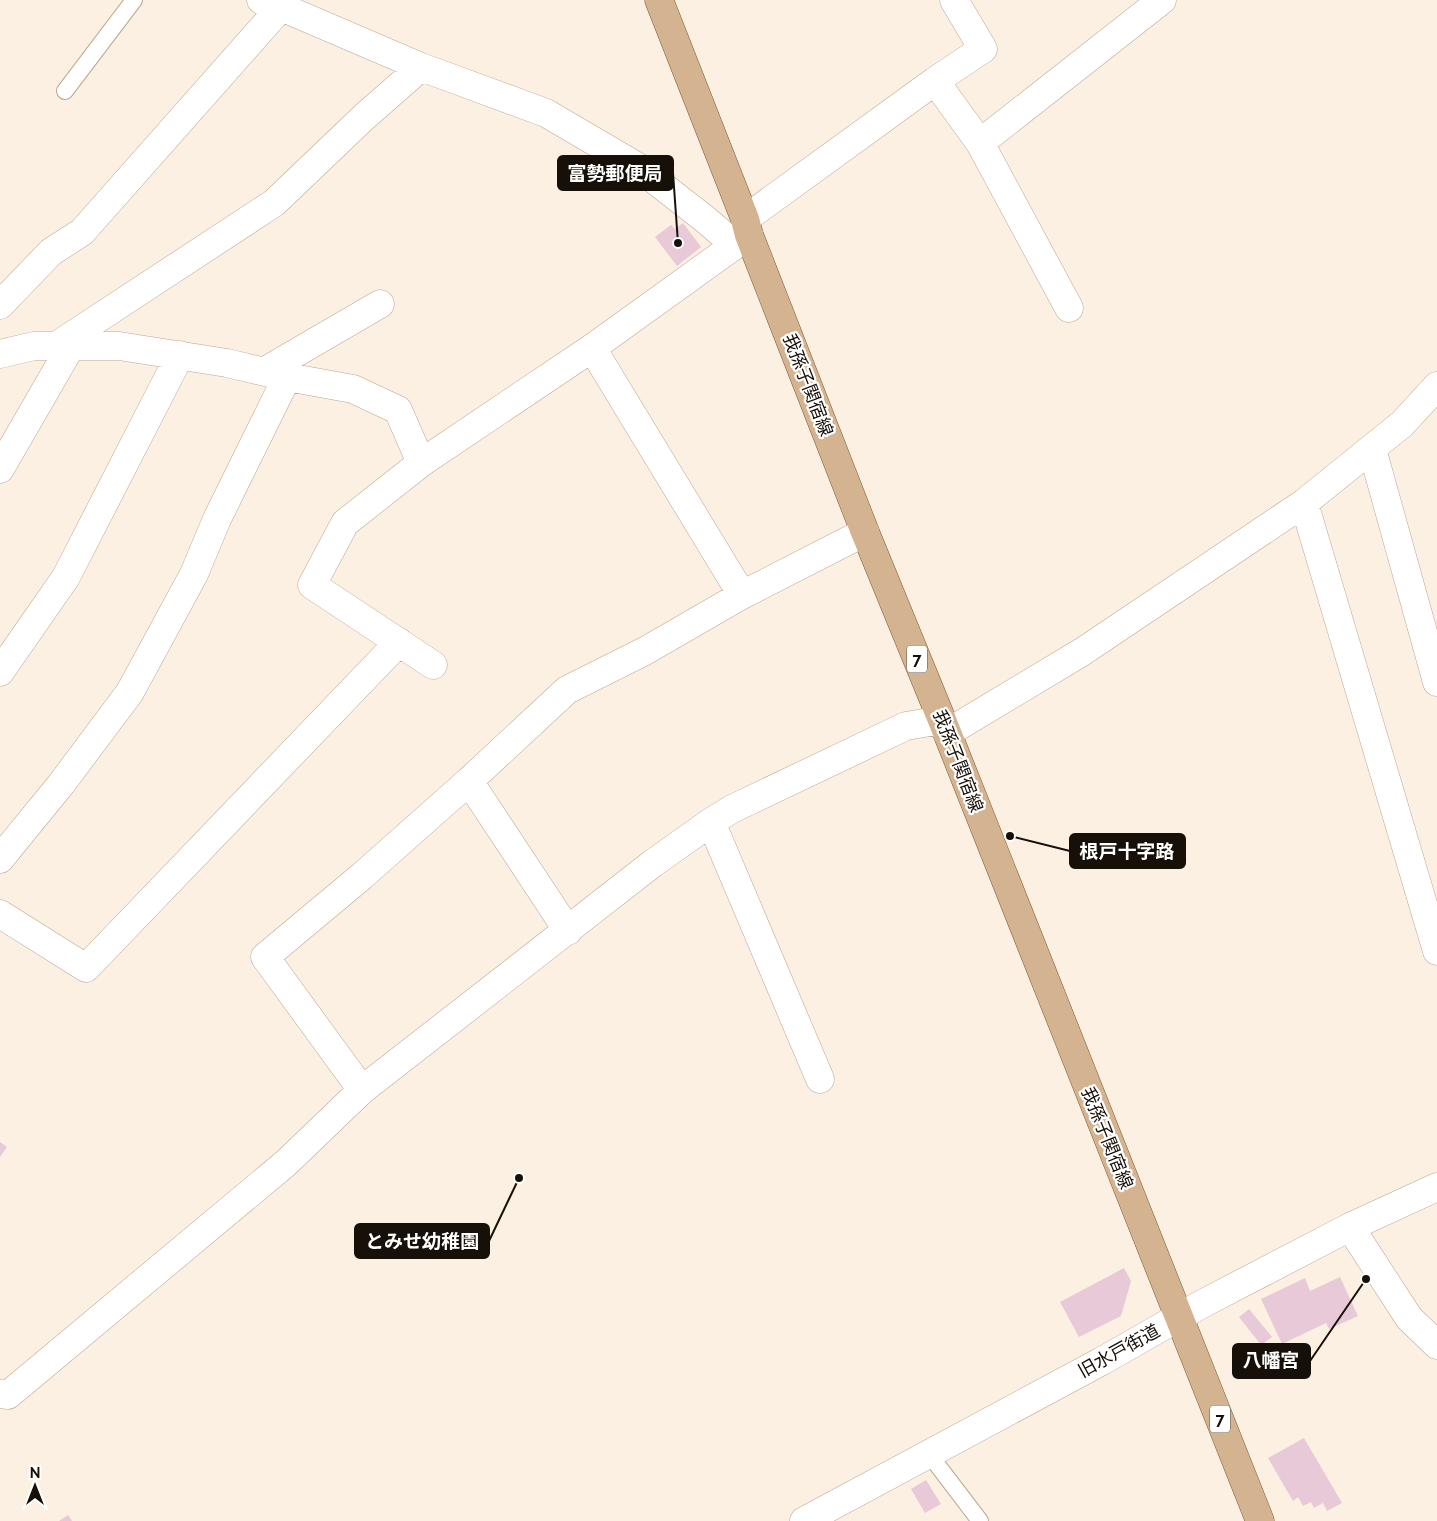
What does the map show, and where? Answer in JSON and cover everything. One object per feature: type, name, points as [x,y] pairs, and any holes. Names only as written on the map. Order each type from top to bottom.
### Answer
[{"type":"main road","name":"我孫子関宿線","points":[[659,0],[743,233],[944,726],[1260,1521]]},
{"type":"street","points":[[433,665],[312,585],[345,523],[421,464],[592,348],[743,233],[936,81],[983,49],[954,0]]},
{"type":"street","points":[[980,143],[1162,0]]},
{"type":"street","points":[[0,305],[51,252],[82,232],[271,3],[421,67],[546,113],[638,167],[706,220],[743,233]]},
{"type":"street","points":[[0,469],[64,346],[274,203],[364,117],[421,67]]},
{"type":"street","points":[[936,81],[980,143],[1068,308]]},
{"type":"street","points":[[0,859],[62,783],[130,692],[194,574],[276,374],[380,304]]},
{"type":"street","points":[[0,354],[34,346],[119,346],[180,355],[353,389],[398,410],[421,464]]},
{"type":"street","points":[[592,348],[742,595]]},
{"type":"street","points":[[0,672],[66,577],[180,355]]},
{"type":"street","points":[[0,1394],[8,1394],[167,1263],[286,1163],[362,1090],[652,864],[711,822],[732,809],[906,726],[944,726],[1082,652],[1304,503],[1402,424],[1437,386]]},
{"type":"street","points":[[1372,449],[1437,682]]},
{"type":"street","points":[[1304,503],[1437,952]]},
{"type":"street","points":[[362,1090],[265,957],[362,876],[469,781],[567,690],[645,651],[742,595],[864,532]]},
{"type":"street","points":[[0,914],[86,968],[399,642]]},
{"type":"street","points":[[469,781],[568,931]]},
{"type":"street","points":[[711,822],[820,1079]]},
{"type":"street","name":"旧水戸街道","points":[[804,1521],[1202,1304],[1350,1227],[1437,1187]]},
{"type":"street","points":[[1350,1227],[1409,1318],[1437,1345]]},
{"type":"lane","points":[[65,91],[134,0]]},
{"type":"lane","points":[[928,1454],[980,1521]]},
{"type":"building","points":[[683,223],[701,247],[677,266],[655,237],[671,225],[675,229]]},
{"type":"building","points":[[0,1142],[7,1147],[0,1157]]},
{"type":"building","points":[[1124,1268],[1131,1281],[1121,1316],[1079,1337],[1060,1302]]},
{"type":"building","points":[[1340,1277],[1358,1316],[1329,1329],[1326,1323],[1282,1344],[1261,1299],[1305,1278],[1310,1291]]},
{"type":"building","points":[[1249,1309],[1272,1337],[1261,1345],[1239,1317]]},
{"type":"building","points":[[1304,1438],[1342,1503],[1327,1511],[1323,1503],[1314,1508],[1311,1502],[1303,1506],[1298,1497],[1293,1501],[1268,1458]]},
{"type":"building","points":[[926,1480],[941,1504],[925,1513],[911,1489]]},
{"type":"building","points":[[68,1515],[72,1521],[59,1521]]},
{"type":"place","name":"富勢郵便局","points":[[678,243]]},
{"type":"place","name":"根戸十字路","points":[[1010,836]]},
{"type":"place","name":"とみせ幼稚園","points":[[519,1178]]},
{"type":"place","name":"八幡宮","points":[[1366,1279]]}]
